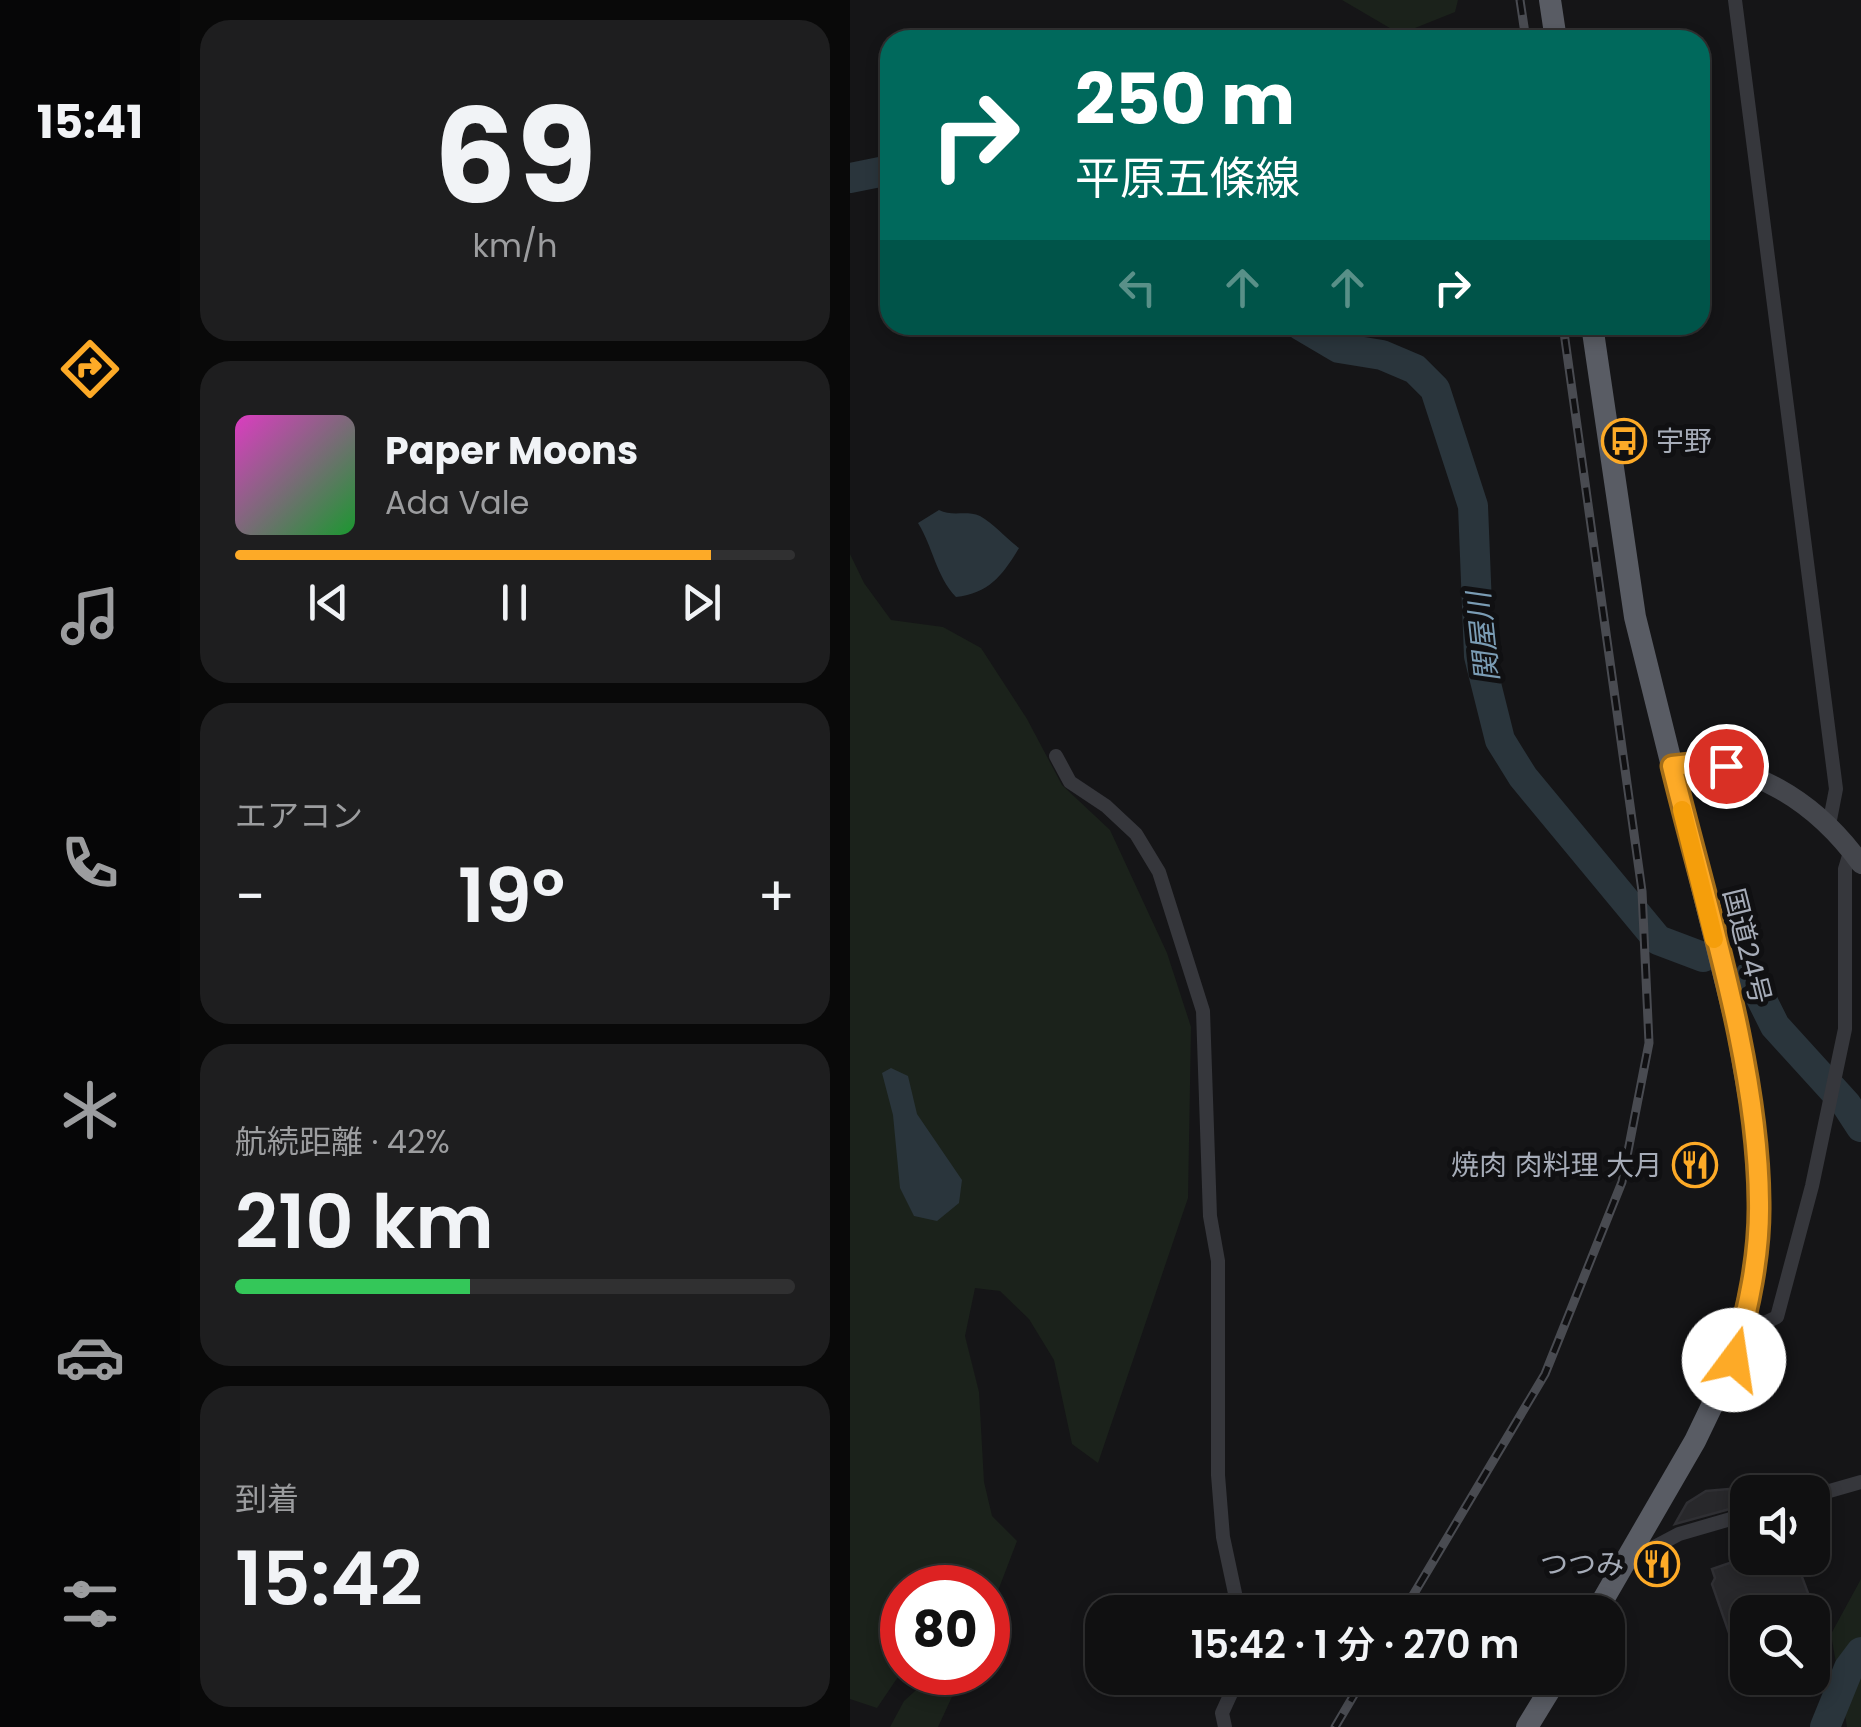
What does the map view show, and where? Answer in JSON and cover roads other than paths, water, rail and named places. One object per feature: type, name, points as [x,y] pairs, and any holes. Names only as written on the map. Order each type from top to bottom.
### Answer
[{"type":"highway","points":[[1550,0],[1554,30]]},
{"type":"highway","name":"国道24号","points":[[1593,335],[1635,617],[1737,1028],[1754,1126],[1759,1202],[1756,1263],[1734,1360],[1696,1440],[1606,1595]]},
{"type":"highway","points":[[1527,1727],[1547,1695]]},
{"type":"main road","points":[[1672,766],[1713,765],[1754,776],[1783,790],[1829,825],[1856,856]]},
{"type":"street","points":[[1735,0],[1836,790],[1829,825]]},
{"type":"street","points":[[1056,756],[1070,782],[1106,806],[1136,834],[1159,872],[1202,1011],[1210,1216],[1218,1262],[1218,1474],[1223,1536],[1235,1595]]},
{"type":"street","points":[[1741,1334],[1776,1317],[1812,1186],[1845,1029],[1845,869],[1856,856]]},
{"type":"street","points":[[1830,1491],[1861,1482]]},
{"type":"street","points":[[1625,1562],[1679,1534],[1730,1519]]},
{"type":"street","points":[[1225,1727],[1222,1713],[1230,1695]]},
{"type":"waterway","name":"関屋川","points":[[850,178],[880,172]]},
{"type":"waterway","name":"関屋川","points":[[1317,335],[1339,348],[1382,355],[1415,369],[1435,389],[1473,506],[1479,656],[1500,740],[1523,777],[1658,940],[1703,957]]},
{"type":"waterway","name":"関屋川","points":[[1750,976],[1775,1026],[1846,1104],[1861,1127]]},
{"type":"waterway","points":[[1825,1727],[1849,1668],[1861,1652]]},
{"type":"railway","points":[[1520,0],[1524,30]]},
{"type":"railway","points":[[1413,1595],[1545,1374],[1622,1182],[1649,1043],[1642,891],[1564,335]]},
{"type":"railway","points":[[1335,1727],[1354,1695]]},
{"type":"place","name":"宇野","points":[[1624,441]]},
{"type":"place","name":"焼肉 肉料理 大月","points":[[1695,1165]]},
{"type":"place","name":"つつみ","points":[[1657,1564]]}]
